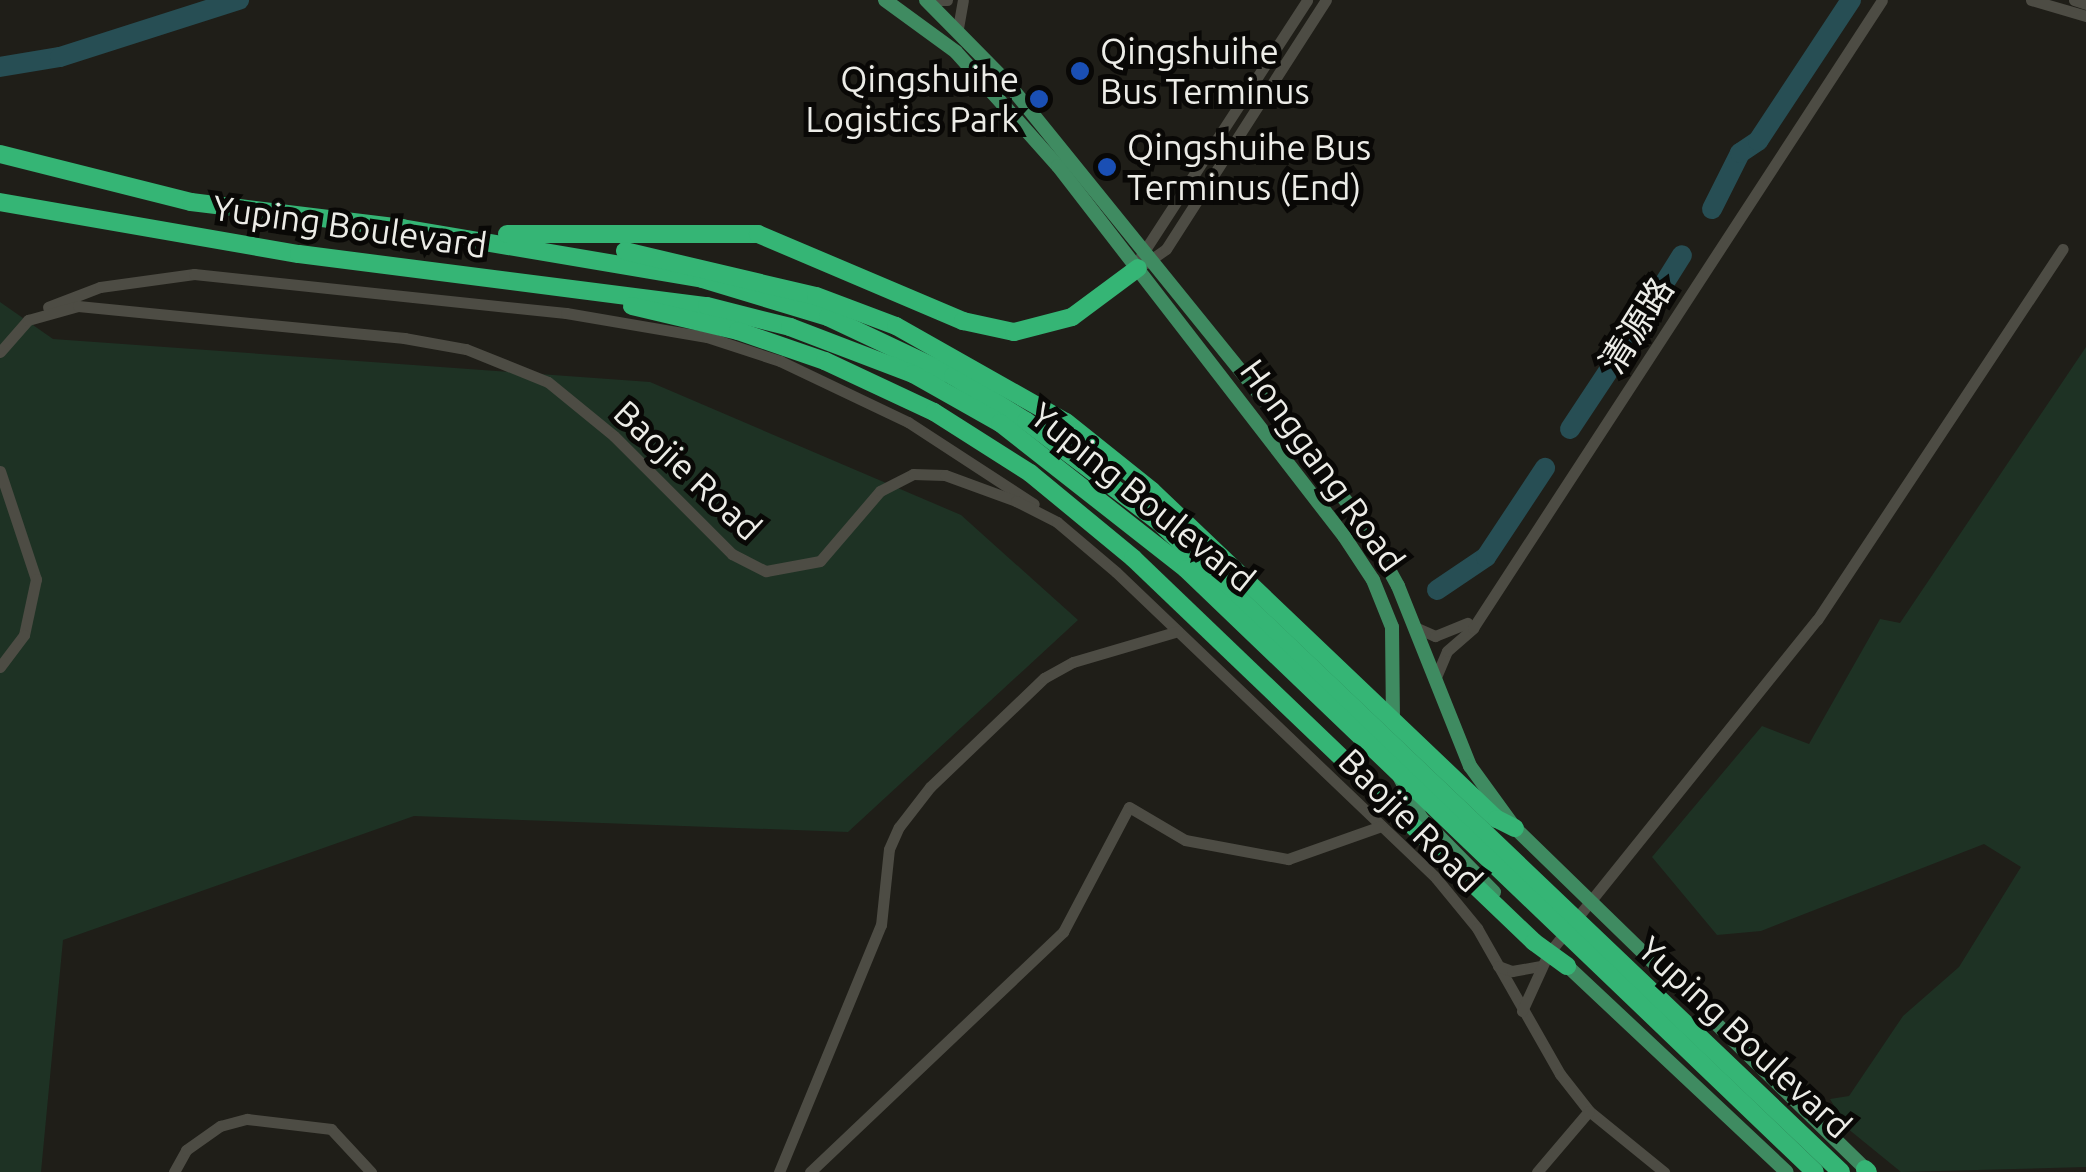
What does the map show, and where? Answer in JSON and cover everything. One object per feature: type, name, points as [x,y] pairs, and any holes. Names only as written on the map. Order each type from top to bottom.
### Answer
[{"type":"highway","name":"Yuping Boulevard","points":[[0,154],[191,202],[402,228],[665,271],[828,317],[953,376],[1026,421],[1192,563],[1842,1172]]},
{"type":"highway","name":"Yuping Boulevard","points":[[0,202],[300,254],[465,271],[578,294],[668,299],[745,314],[913,374],[1000,422],[1192,563],[1816,1172]]},
{"type":"highway","points":[[402,228],[516,235],[758,234],[963,321],[1014,332],[1072,317],[1145,258]]},
{"type":"highway","points":[[516,235],[657,256],[816,296],[896,326],[1066,422],[1265,595],[1497,819],[1515,828]]},
{"type":"highway","points":[[578,294],[701,320],[798,350],[934,412],[1008,458],[1145,568],[1547,957],[1566,966]]},
{"type":"main road","name":"Honggang Road","points":[[885,0],[956,52],[1145,258],[1373,580],[1392,627],[1393,747],[1412,805],[1547,957]]},
{"type":"main road","name":"Honggang Road","points":[[930,2],[958,28],[1363,522],[1417,628],[1470,766],[1515,828],[1867,1171]]},
{"type":"main road","points":[[1566,966],[1787,1172]]},
{"type":"street","points":[[930,2],[948,0]]},
{"type":"street","points":[[958,28],[962,0]]},
{"type":"street","points":[[1145,258],[1307,0]]},
{"type":"street","points":[[1145,258],[1173,240],[1326,0]]},
{"type":"street","name":"清源路","points":[[1417,628],[1435,636],[1456,633],[1468,622],[1874,0]]},
{"type":"street","name":"清源路","points":[[1436,677],[1447,651],[1473,628],[1882,0]]},
{"type":"street","points":[[2030,0],[2086,16]]},
{"type":"street","points":[[2074,0],[2086,4]]},
{"type":"street","points":[[1522,1011],[1547,957],[1589,901],[1817,620],[2064,249]]},
{"type":"street","points":[[0,352],[28,320],[100,287],[194,274],[659,328],[780,361],[873,405],[958,451],[1056,522]]},
{"type":"street","name":"Baojie Road","points":[[28,320],[90,307],[404,338],[482,354],[548,382],[614,436],[732,554],[766,572],[820,561],[880,492],[919,473],[1006,496],[1056,522],[1178,631],[1462,906],[1522,1011],[1589,1110],[1664,1172]]},
{"type":"street","points":[[0,471],[36,579],[24,635],[0,667]]},
{"type":"street","points":[[779,1172],[881,924],[889,849],[900,827],[930,787],[1044,678],[1073,662],[1178,631]]},
{"type":"street","points":[[810,1172],[1063,932],[1129,807],[1185,840],[1288,860],[1381,826]]},
{"type":"street","points":[[1498,966],[1512,971],[1547,957]]},
{"type":"street","points":[[1537,1172],[1589,1110]]},
{"type":"street","points":[[174,1172],[186,1150],[220,1126],[247,1119],[331,1129],[371,1172]]},
{"type":"green space","points":[[0,302],[53,339],[650,382],[961,515],[1078,620],[848,832],[414,816],[63,940],[41,1172],[0,1172]]},
{"type":"green space","points":[[2086,347],[2086,1167],[1901,1172],[1847,1128],[1830,1099],[1849,1096],[1903,1016],[1959,967],[2021,867],[1984,844],[1761,931],[1717,935],[1652,857],[1762,726],[1809,744],[1880,619],[1900,623]]},
{"type":"waterway","points":[[0,67],[60,57],[239,0]]},
{"type":"waterway","points":[[1712,209],[1740,153],[1758,141],[1851,0]]},
{"type":"waterway","points":[[1570,429],[1617,358],[1631,321],[1650,306],[1682,255]]},
{"type":"waterway","points":[[1437,590],[1486,557],[1545,468]]},
{"type":"place","name":"Qingshuihe Bus Terminus","points":[[1080,71]]},
{"type":"place","name":"Qingshuihe Logistics Park","points":[[1039,99]]},
{"type":"place","name":"Qingshuihe Bus Terminus (End)","points":[[1107,167]]}]
